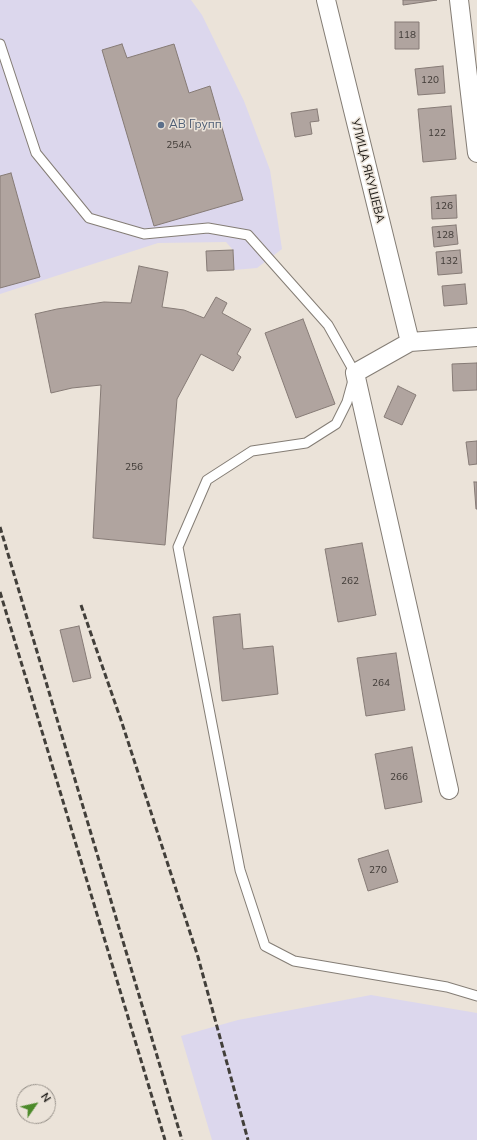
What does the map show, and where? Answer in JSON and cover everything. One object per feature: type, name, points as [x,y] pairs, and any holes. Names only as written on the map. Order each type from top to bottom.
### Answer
[{"type":"street","name":"УЛИЦА ЯКУШЕВА","points":[[326,0],[410,342]]},
{"type":"street","points":[[459,0],[477,153]]},
{"type":"street","points":[[449,790],[356,373],[410,342],[477,337]]},
{"type":"lane","points":[[0,44],[36,153],[89,218],[144,234],[208,228],[248,235],[328,325],[356,373],[347,402],[336,424],[306,443],[252,451],[207,480],[178,547],[222,778],[240,870],[265,946],[294,961],[446,987],[477,996]]},
{"type":"shaded area","points":[[0,0],[191,0],[202,15],[244,101],[270,170],[282,249],[257,268],[234,270],[233,250],[226,242],[158,243],[0,294]]},
{"type":"shaded area","points":[[371,995],[477,1013],[477,1140],[212,1140],[181,1036],[238,1020]]},
{"type":"building","points":[[403,0],[437,0],[403,5]]},
{"type":"building","points":[[395,22],[419,22],[419,49],[395,49]]},
{"type":"building","points":[[122,44],[127,58],[174,44],[189,93],[210,86],[243,200],[154,226],[102,50]]},
{"type":"building","points":[[443,66],[445,93],[418,95],[415,69]]},
{"type":"building","points":[[451,106],[456,159],[423,162],[418,109]]},
{"type":"building","points":[[317,109],[319,121],[310,122],[312,134],[295,137],[291,113]]},
{"type":"building","points":[[11,173],[40,277],[0,288],[0,176]]},
{"type":"building","points":[[456,195],[457,218],[432,219],[431,197]]},
{"type":"building","points":[[456,225],[458,244],[434,247],[432,227]]},
{"type":"building","points":[[233,250],[234,270],[207,271],[206,251]]},
{"type":"building","points":[[460,250],[462,273],[438,275],[436,252]]},
{"type":"building","points":[[139,266],[168,272],[162,307],[184,310],[204,318],[216,297],[227,303],[222,313],[251,329],[237,354],[241,357],[233,371],[201,354],[177,399],[165,545],[93,538],[101,385],[72,388],[51,393],[35,314],[104,302],[131,303]]},
{"type":"building","points":[[465,284],[467,304],[444,306],[442,286]]},
{"type":"building","points":[[303,319],[335,404],[296,418],[265,333]]},
{"type":"building","points":[[477,363],[477,390],[453,391],[452,364]]},
{"type":"building","points":[[398,386],[416,395],[402,425],[384,417]]},
{"type":"building","points":[[477,441],[477,464],[469,465],[466,442]]},
{"type":"building","points":[[474,482],[477,482],[477,509],[476,509]]},
{"type":"building","points":[[362,543],[376,615],[338,622],[325,549]]},
{"type":"building","points":[[240,614],[243,649],[273,646],[278,694],[222,701],[213,617]]},
{"type":"building","points":[[79,626],[91,678],[73,682],[60,630]]},
{"type":"building","points":[[396,653],[405,710],[366,716],[357,658]]},
{"type":"building","points":[[412,747],[422,802],[385,809],[375,754]]},
{"type":"building","points":[[388,850],[398,882],[368,891],[358,859]]},
{"type":"railway","points":[[0,527],[182,1140]]},
{"type":"railway","points":[[0,592],[165,1140]]},
{"type":"railway","points":[[81,605],[121,720],[198,957],[248,1140]]},
{"type":"place","name":"АВ Групп","points":[[161,125]]}]
